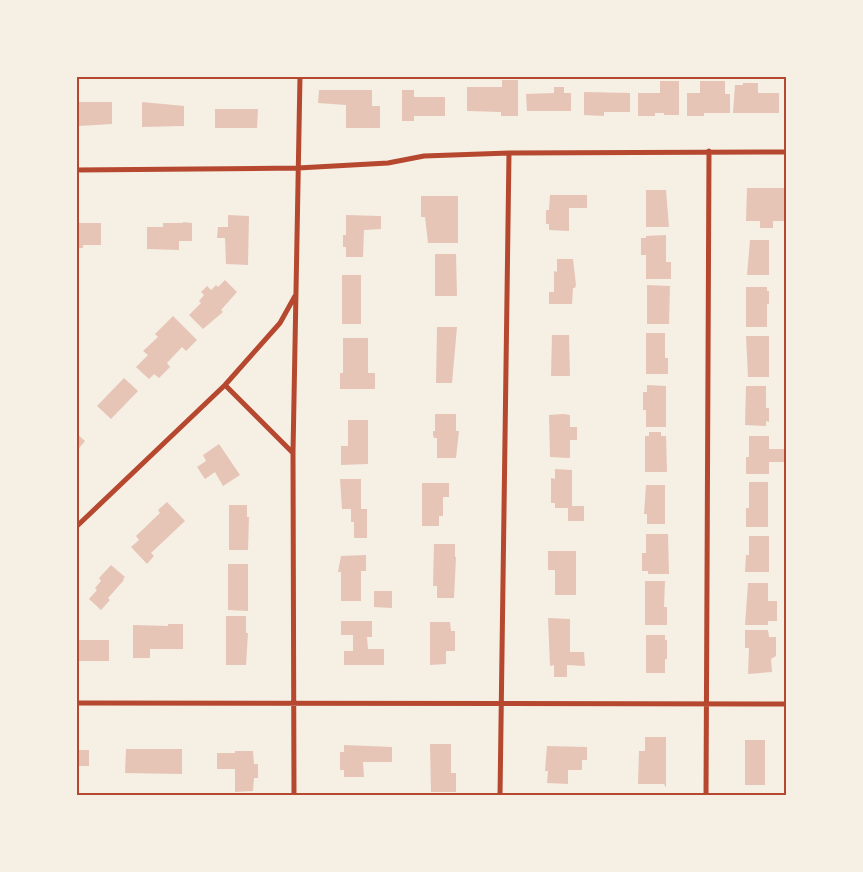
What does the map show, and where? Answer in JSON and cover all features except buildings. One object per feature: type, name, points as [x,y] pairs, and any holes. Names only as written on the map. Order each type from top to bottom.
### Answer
[{"type":"street","points":[[294,795],[293,453],[300,76]]},
{"type":"street","points":[[706,795],[709,151]]},
{"type":"street","points":[[76,170],[298,168],[388,163],[424,156],[508,153],[786,152]]},
{"type":"street","points":[[500,795],[508,153]]},
{"type":"street","points":[[76,527],[225,385],[280,323],[296,294]]},
{"type":"street","points":[[225,385],[293,453]]},
{"type":"street","points":[[76,703],[786,704]]}]
